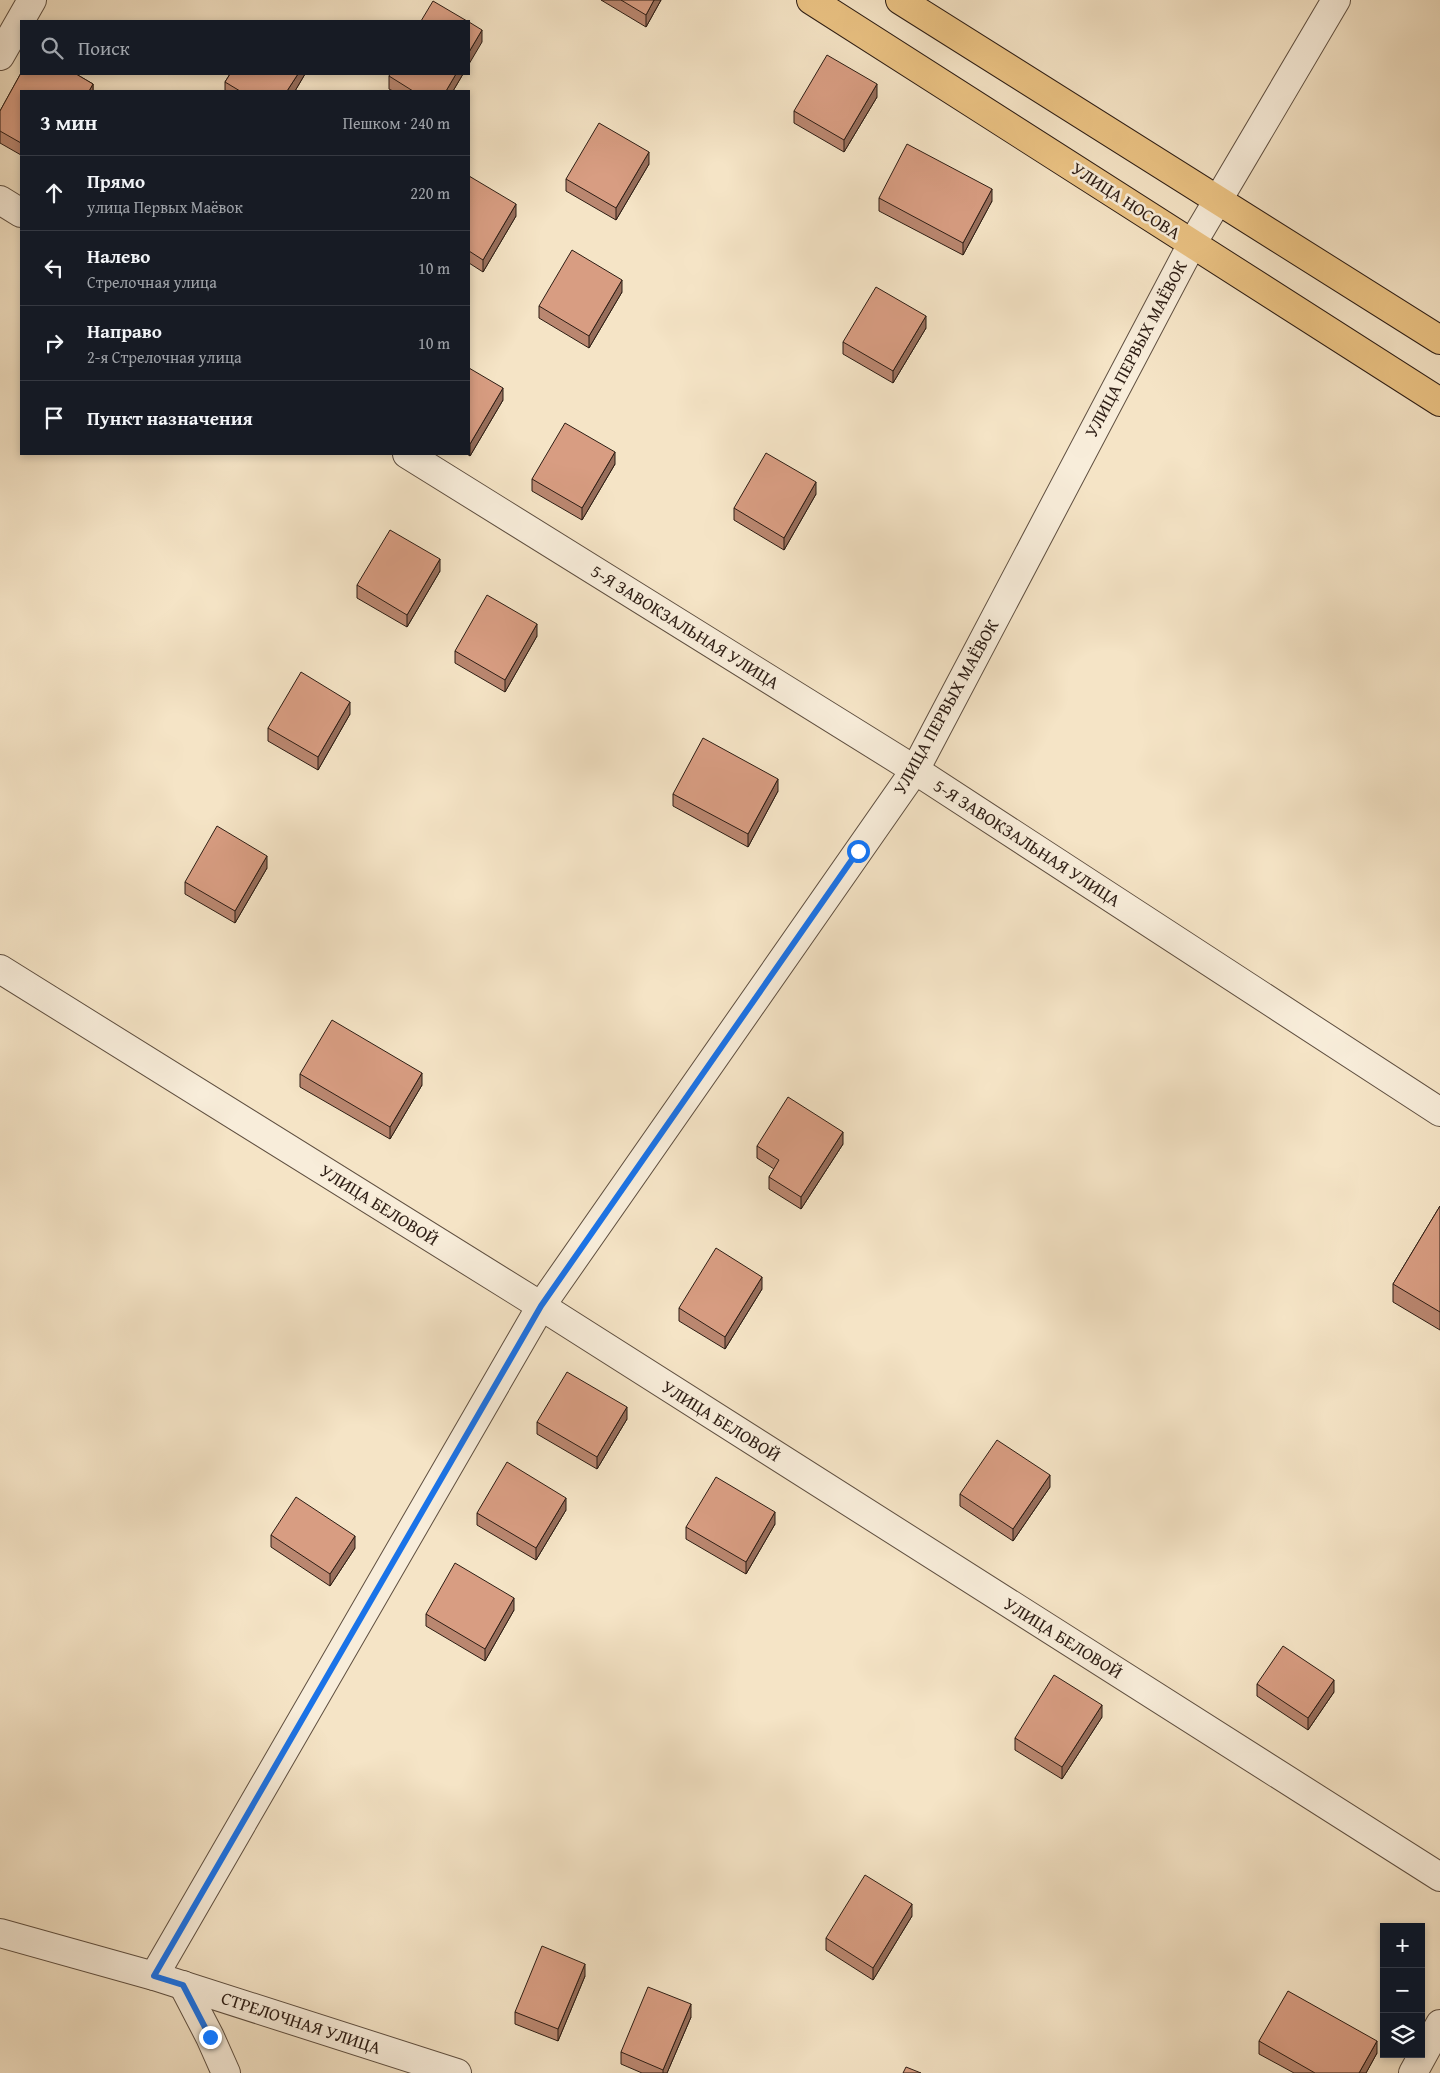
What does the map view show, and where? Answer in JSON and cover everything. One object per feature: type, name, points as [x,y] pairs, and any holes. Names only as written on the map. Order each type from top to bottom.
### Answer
[{"type":"main road","name":"УЛИЦА НОСОВА","points":[[811,0],[1440,402]]},
{"type":"main road","points":[[900,0],[1440,340]]},
{"type":"street","points":[[21,20],[32,0]]},
{"type":"street","name":"УЛИЦА ПЕРВЫХ МАЁВОК","points":[[154,1976],[541,1306],[914,770],[1192,244],[1336,0]]},
{"type":"street","points":[[0,56],[20,21]]},
{"type":"street","points":[[0,200],[20,212]]},
{"type":"street","name":"5-Я ЗАВОКЗАЛЬНАЯ УЛИЦА","points":[[409,455],[914,770],[1440,1112]]},
{"type":"street","name":"УЛИЦА БЕЛОВОЙ","points":[[0,969],[541,1306],[1440,1877]]},
{"type":"street","name":"СТРЕЛОЧНАЯ УЛИЦА","points":[[0,1933],[154,1976],[457,2073]]},
{"type":"street","points":[[183,1985],[226,2073]]},
{"type":"street","points":[[1413,2073],[1440,2024]]},
{"type":"building","points":[[621,0],[654,0],[646,15]]},
{"type":"building","points":[[433,1],[465,20],[422,20]]},
{"type":"building","points":[[470,23],[482,30],[470,50]]},
{"type":"building","points":[[827,55],[877,84],[844,140],[794,111]]},
{"type":"building","points":[[20,75],[78,75],[93,84],[90,90],[20,90],[20,142],[0,131],[0,111]]},
{"type":"building","points":[[229,75],[297,75],[288,90],[238,90],[225,82]]},
{"type":"building","points":[[455,75],[447,90],[411,90],[389,76]]},
{"type":"building","points":[[599,123],[649,152],[616,208],[566,179]]},
{"type":"building","points":[[907,144],[992,189],[963,243],[879,198]]},
{"type":"building","points":[[470,177],[516,204],[483,260],[470,252]]},
{"type":"building","points":[[572,250],[622,280],[589,336],[539,306]]},
{"type":"building","points":[[876,287],[926,316],[893,371],[843,342]]},
{"type":"building","points":[[470,369],[503,388],[470,444]]},
{"type":"building","points":[[565,423],[615,452],[582,508],[532,479]]},
{"type":"building","points":[[766,453],[816,482],[784,538],[734,508]]},
{"type":"building","points":[[390,530],[440,559],[407,615],[357,585]]},
{"type":"building","points":[[487,595],[537,624],[505,680],[455,651]]},
{"type":"building","points":[[301,672],[350,702],[318,757],[268,728]]},
{"type":"building","points":[[703,738],[778,779],[748,834],[673,794]]},
{"type":"building","points":[[217,826],[267,856],[235,911],[185,882]]},
{"type":"building","points":[[332,1020],[422,1073],[390,1127],[300,1074]]},
{"type":"building","points":[[788,1097],[843,1132],[801,1197],[769,1177],[779,1160],[757,1146]]},
{"type":"building","points":[[1440,1206],[1440,1312],[1393,1284]]},
{"type":"building","points":[[716,1248],[762,1277],[725,1337],[679,1308]]},
{"type":"building","points":[[567,1372],[627,1407],[597,1457],[537,1422]]},
{"type":"building","points":[[997,1440],[1050,1475],[1013,1529],[960,1494]]},
{"type":"building","points":[[507,1462],[566,1498],[536,1548],[477,1513]]},
{"type":"building","points":[[716,1477],[775,1512],[746,1562],[686,1527]]},
{"type":"building","points":[[296,1497],[355,1536],[330,1574],[271,1535]]},
{"type":"building","points":[[455,1563],[514,1598],[485,1649],[426,1614]]},
{"type":"building","points":[[1283,1646],[1334,1680],[1308,1718],[1257,1684]]},
{"type":"building","points":[[1054,1675],[1102,1705],[1062,1767],[1015,1738]]},
{"type":"building","points":[[865,1875],[912,1904],[873,1968],[826,1938]]},
{"type":"building","points":[[542,1946],[585,1964],[558,2029],[515,2012]]},
{"type":"building","points":[[648,1987],[691,2004],[663,2070],[621,2052]]},
{"type":"building","points":[[1288,1991],[1377,2041],[1359,2073],[1315,2073],[1259,2041]]},
{"type":"building","points":[[906,2067],[921,2073],[903,2073]]},
{"type":"route","points":[[210,2037],[183,1985],[154,1976],[541,1306],[858,851]]}]
